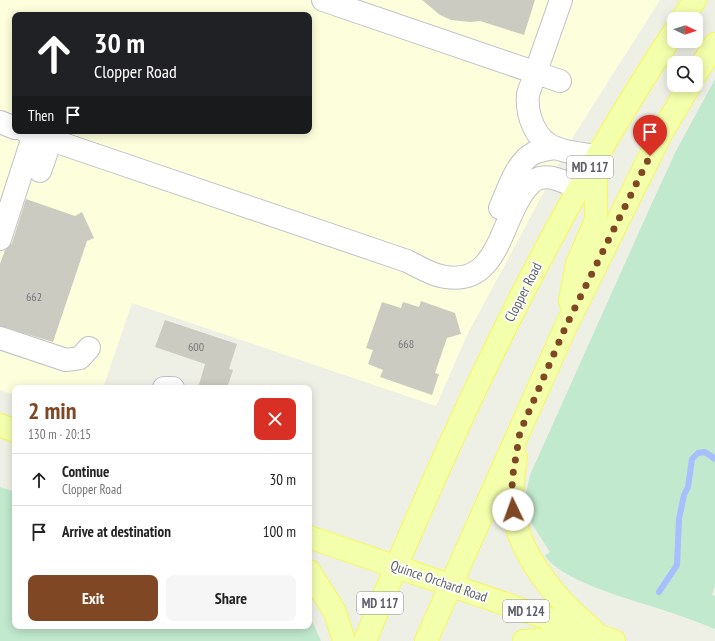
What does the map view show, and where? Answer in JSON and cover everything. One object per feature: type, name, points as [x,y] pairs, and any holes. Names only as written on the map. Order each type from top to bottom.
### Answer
[{"type":"main road","points":[[687,12],[695,0]]},
{"type":"main road","name":"Clopper Road","points":[[396,566],[514,308],[596,156],[667,43]]},
{"type":"main road","points":[[703,63],[715,44]]},
{"type":"main road","points":[[426,641],[566,326],[663,130],[686,92]]},
{"type":"main road","points":[[566,326],[577,264],[596,220],[596,156]]},
{"type":"main road","points":[[0,425],[12,430]]},
{"type":"main road","points":[[520,432],[512,480],[514,518],[520,534],[533,561],[550,586],[577,617],[608,639]]},
{"type":"main road","name":"Quince Orchard Road","points":[[312,538],[608,639]]},
{"type":"main road","name":"MD 117","points":[[365,641],[396,566]]},
{"type":"main road","points":[[312,576],[335,612],[344,641]]},
{"type":"main road","points":[[524,641],[608,639]]},
{"type":"lane","points":[[323,0],[560,82]]},
{"type":"lane","points":[[561,0],[528,94],[528,110],[530,118],[542,139],[556,148],[596,156]]},
{"type":"lane","points":[[0,122],[12,126]]},
{"type":"lane","points":[[31,134],[40,171]]},
{"type":"lane","points":[[0,239],[31,134]]},
{"type":"lane","points":[[34,134],[407,262],[436,275],[447,278],[461,278],[477,272],[489,262],[516,203],[534,180],[551,178],[578,188]]},
{"type":"lane","points":[[407,262],[444,268],[465,266],[474,261],[480,253],[514,177],[524,161],[534,153],[556,148]]},
{"type":"lane","points":[[0,338],[66,360],[80,358],[89,348]]},
{"type":"shaded area","points":[[0,0],[660,0],[576,132],[467,335],[436,406],[132,303],[104,385],[12,385],[12,394],[0,390]]},
{"type":"shaded area","points":[[715,79],[715,586],[712,595],[715,596],[715,629],[584,583],[554,566],[545,556],[550,552],[532,524],[526,493],[530,475],[652,203],[676,151]]},
{"type":"shaded area","points":[[0,487],[12,491],[12,629],[312,629],[312,621],[321,641],[0,641]]},
{"type":"building","points":[[422,0],[535,0],[524,35],[480,21],[470,22],[451,20],[440,15]]},
{"type":"building","points":[[26,199],[75,216],[82,212],[94,238],[87,241],[53,342],[0,326],[0,264],[5,250],[12,243]]},
{"type":"building","points":[[421,301],[455,313],[461,334],[447,338],[435,373],[439,374],[432,395],[380,377],[383,370],[368,364],[373,350],[366,348],[382,302],[401,308],[403,302],[419,307]]},
{"type":"building","points":[[165,320],[237,344],[229,369],[233,370],[228,385],[199,385],[205,364],[155,347]]},
{"type":"waterway","points":[[659,592],[677,565],[679,519],[684,495],[688,487],[692,459],[698,453],[705,452],[715,459]]},
{"type":"route","points":[[513,510],[512,480],[520,432],[566,326],[650,156]]}]
